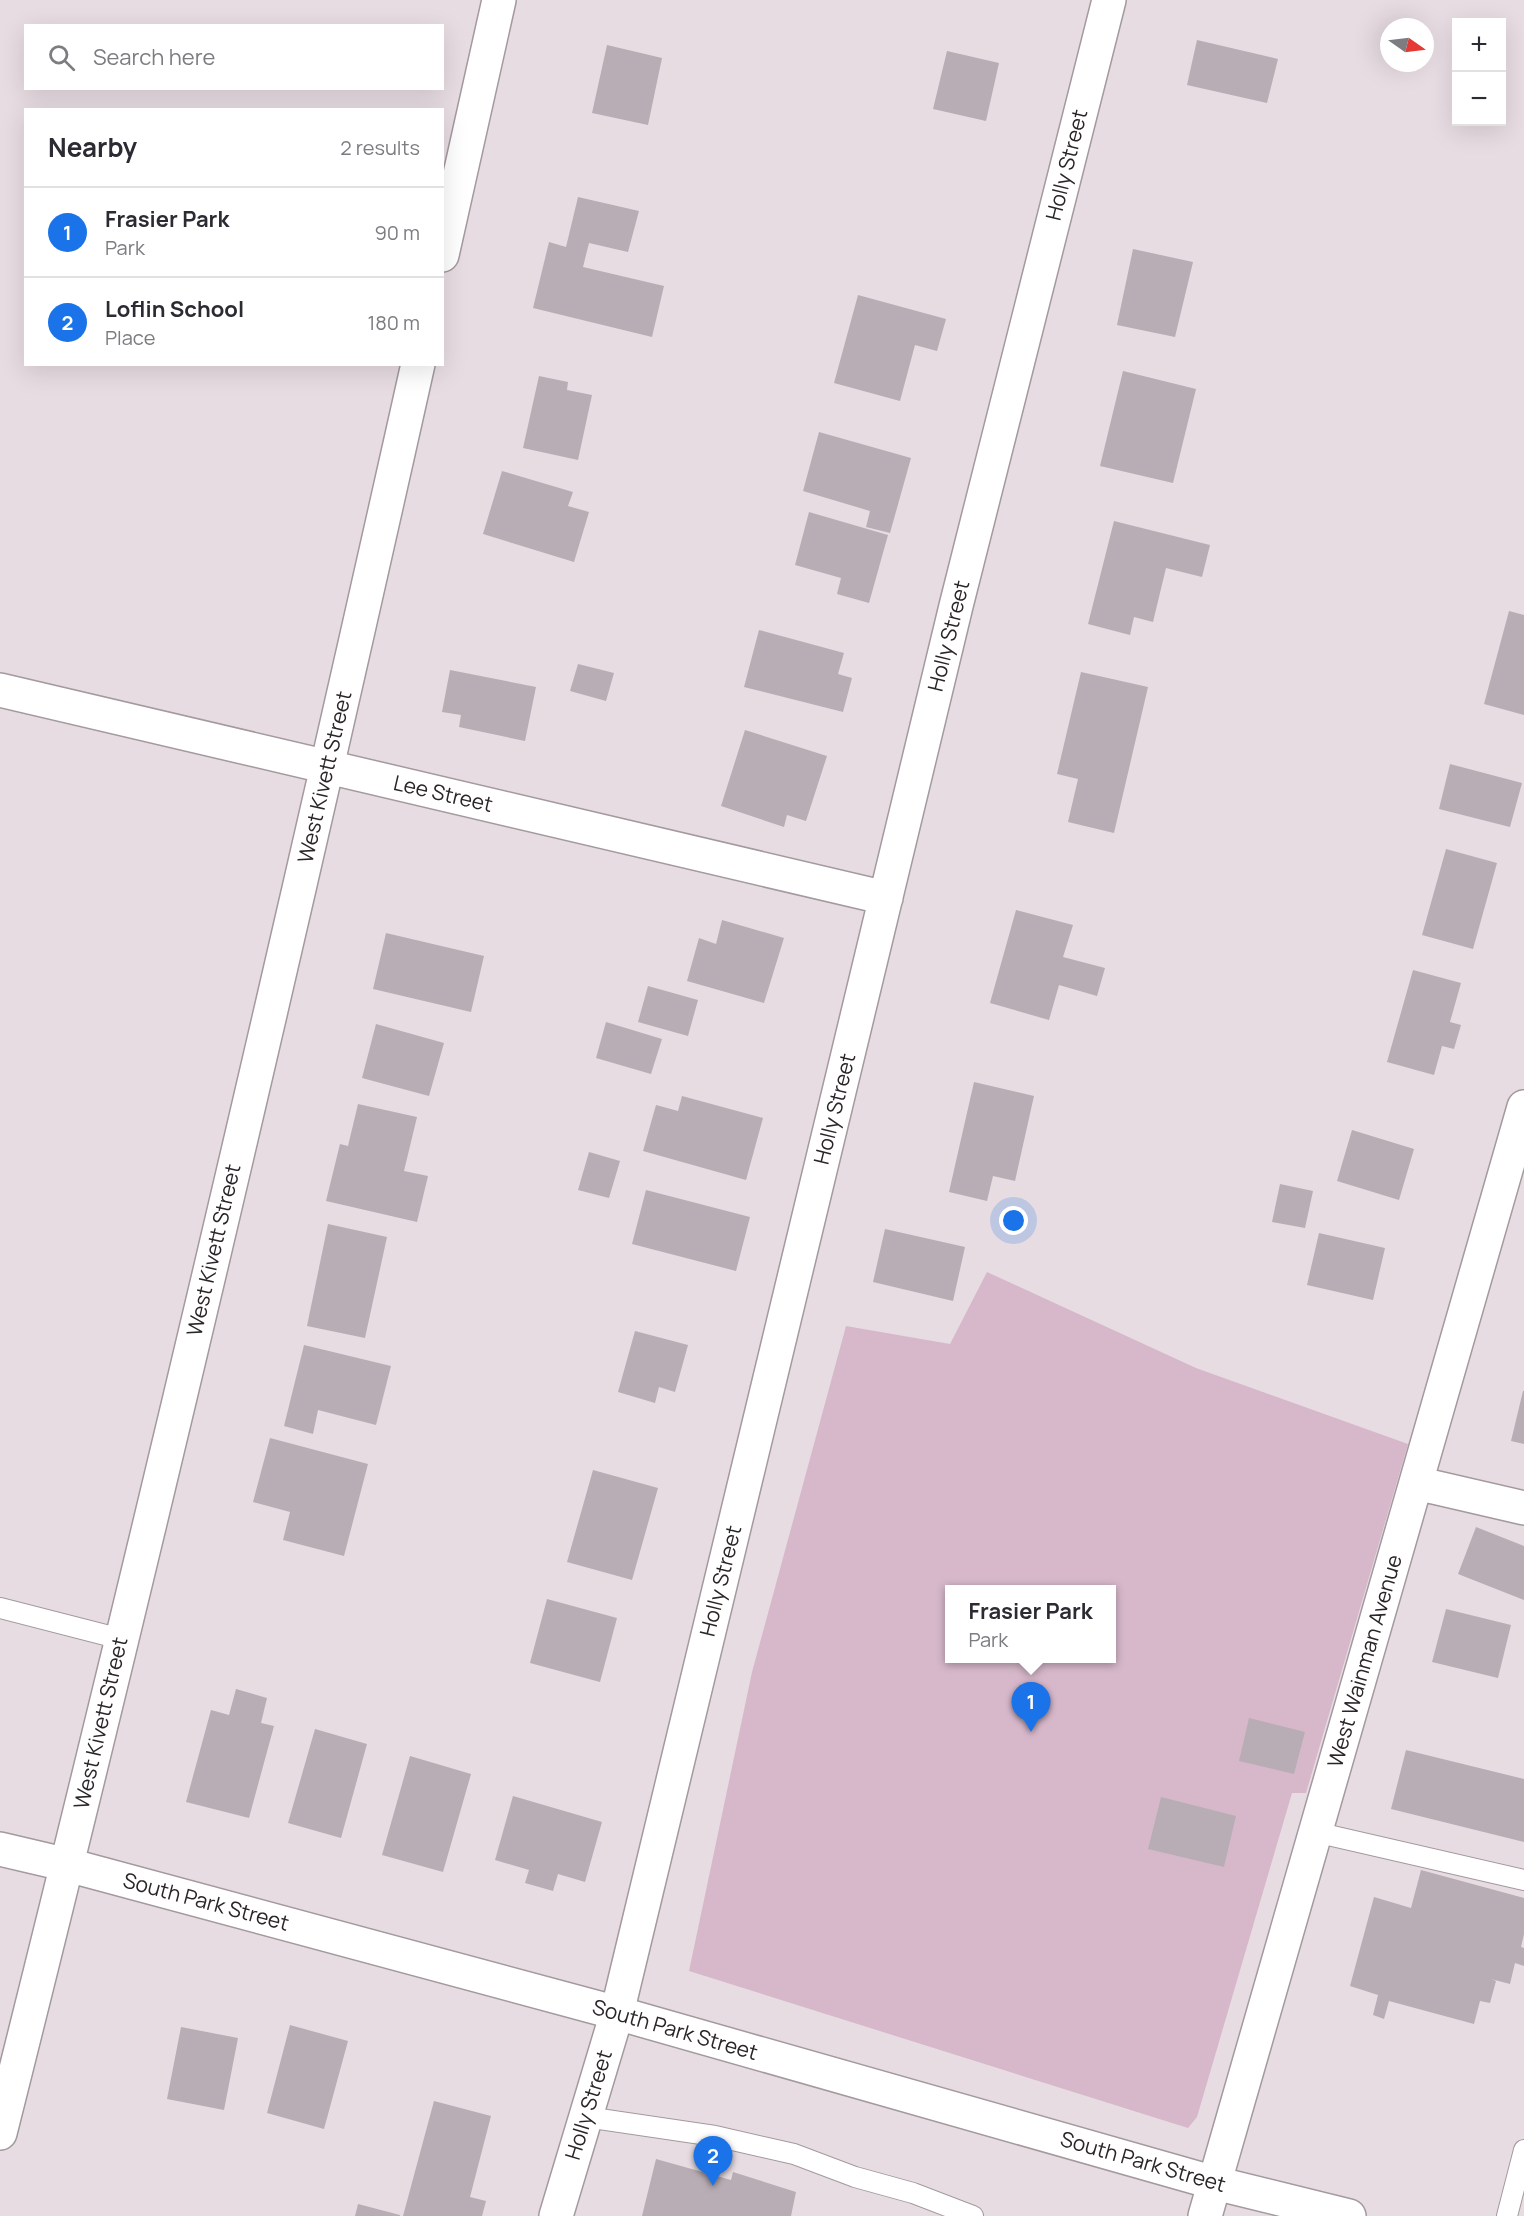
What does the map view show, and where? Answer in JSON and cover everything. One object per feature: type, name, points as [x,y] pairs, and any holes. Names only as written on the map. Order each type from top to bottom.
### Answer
[{"type":"street","points":[[444,246],[499,0]]},
{"type":"street","name":"Holly Street","points":[[556,2216],[617,2013],[956,606],[1109,0]]},
{"type":"street","name":"West Kivett Street","points":[[0,2133],[68,1865],[328,767],[418,366]]},
{"type":"street","name":"Lee Street","points":[[0,690],[886,898]]},
{"type":"street","name":"West Wainman Avenue","points":[[1205,2216],[1524,1107]]},
{"type":"street","points":[[1416,1483],[1524,1508]]},
{"type":"street","name":"South Park Street","points":[[0,1849],[68,1865],[617,2013],[1215,2183],[1349,2216]]},
{"type":"lane","points":[[0,1608],[121,1639]]},
{"type":"lane","points":[[1315,1832],[1524,1880]]},
{"type":"lane","points":[[586,2117],[715,2136],[794,2154],[855,2177],[913,2193],[973,2216]]},
{"type":"lane","points":[[1507,2216],[1524,2151]]},
{"type":"shaded area","points":[[987,1272],[1196,1368],[1408,1444],[1306,1793],[1292,1793],[1197,2117],[1188,2128],[689,1971],[752,1672],[846,1326],[950,1344]]},
{"type":"building","points":[[1197,40],[1278,59],[1267,103],[1187,85]]},
{"type":"building","points":[[607,45],[662,58],[648,125],[592,113]]},
{"type":"building","points":[[947,51],[999,63],[986,121],[933,109]]},
{"type":"building","points":[[578,197],[639,211],[628,252],[589,243],[583,267],[664,286],[652,337],[533,308],[549,242],[566,247]]},
{"type":"building","points":[[1133,249],[1193,262],[1175,337],[1117,325]]},
{"type":"building","points":[[858,295],[946,319],[937,351],[915,345],[900,401],[834,383]]},
{"type":"building","points":[[1123,371],[1196,389],[1173,483],[1100,466]]},
{"type":"building","points":[[539,376],[568,382],[567,390],[592,395],[578,460],[523,448]]},
{"type":"building","points":[[819,432],[911,458],[890,533],[866,527],[870,511],[803,491]]},
{"type":"building","points":[[502,471],[573,492],[568,506],[589,512],[574,562],[483,534]]},
{"type":"building","points":[[809,512],[888,535],[869,603],[837,594],[841,578],[795,565]]},
{"type":"building","points":[[1114,521],[1210,545],[1202,577],[1166,568],[1153,622],[1134,617],[1130,635],[1088,624]]},
{"type":"building","points":[[1509,611],[1524,615],[1524,715],[1484,704]]},
{"type":"building","points":[[759,630],[844,653],[838,674],[852,678],[843,712],[744,687]]},
{"type":"building","points":[[578,664],[614,673],[606,701],[570,691]]},
{"type":"building","points":[[450,670],[536,687],[525,741],[459,727],[461,715],[442,712]]},
{"type":"building","points":[[1081,672],[1148,687],[1114,833],[1068,822],[1078,779],[1057,774]]},
{"type":"building","points":[[745,730],[827,756],[806,821],[787,815],[784,827],[721,806]]},
{"type":"building","points":[[1450,764],[1522,783],[1510,827],[1439,809]]},
{"type":"building","points":[[1446,849],[1497,863],[1473,949],[1422,935]]},
{"type":"building","points":[[1016,910],[1073,925],[1063,957],[1105,968],[1097,996],[1059,985],[1049,1020],[990,1003]]},
{"type":"building","points":[[722,920],[784,938],[764,1003],[687,981],[699,938],[716,944]]},
{"type":"building","points":[[386,933],[484,956],[471,1012],[373,989]]},
{"type":"building","points":[[1413,970],[1461,983],[1450,1022],[1461,1025],[1454,1049],[1442,1046],[1434,1075],[1387,1062]]},
{"type":"building","points":[[648,986],[698,1000],[688,1036],[638,1022]]},
{"type":"building","points":[[606,1022],[662,1039],[651,1074],[596,1058]]},
{"type":"building","points":[[376,1024],[444,1043],[429,1096],[362,1078]]},
{"type":"building","points":[[974,1082],[1034,1096],[1015,1181],[993,1176],[987,1201],[949,1192]]},
{"type":"building","points":[[682,1096],[763,1118],[746,1180],[643,1151],[656,1105],[678,1111]]},
{"type":"building","points":[[358,1104],[417,1117],[404,1171],[428,1176],[417,1222],[326,1201],[340,1144],[348,1146]]},
{"type":"building","points":[[1352,1130],[1414,1149],[1399,1200],[1337,1181]]},
{"type":"building","points":[[589,1152],[620,1161],[609,1198],[578,1190]]},
{"type":"building","points":[[1280,1184],[1313,1191],[1305,1228],[1272,1222]]},
{"type":"building","points":[[646,1190],[750,1217],[736,1271],[632,1244]]},
{"type":"building","points":[[328,1224],[387,1237],[365,1338],[307,1326]]},
{"type":"building","points":[[885,1229],[965,1247],[953,1301],[873,1282]]},
{"type":"building","points":[[1319,1233],[1385,1248],[1373,1300],[1307,1285]]},
{"type":"building","points":[[635,1331],[688,1345],[675,1392],[659,1387],[655,1403],[618,1392]]},
{"type":"building","points":[[304,1345],[391,1366],[376,1425],[318,1410],[313,1434],[284,1426]]},
{"type":"building","points":[[1524,1391],[1524,1444],[1511,1441]]},
{"type":"building","points":[[270,1438],[368,1464],[344,1556],[283,1540],[290,1512],[253,1502]]},
{"type":"building","points":[[593,1470],[658,1488],[632,1580],[567,1562]]},
{"type":"building","points":[[1476,1527],[1524,1546],[1524,1600],[1458,1574]]},
{"type":"building","points":[[547,1599],[617,1618],[600,1682],[530,1663]]},
{"type":"building","points":[[1446,1609],[1511,1625],[1498,1678],[1432,1662]]},
{"type":"building","points":[[236,1689],[267,1698],[261,1723],[274,1726],[249,1818],[186,1802],[211,1710],[229,1715]]},
{"type":"building","points":[[1249,1718],[1305,1732],[1294,1774],[1239,1761]]},
{"type":"building","points":[[315,1729],[367,1744],[341,1838],[288,1823]]},
{"type":"building","points":[[1406,1750],[1524,1779],[1524,1842],[1391,1809]]},
{"type":"building","points":[[410,1756],[471,1774],[443,1872],[382,1855]]},
{"type":"building","points":[[513,1796],[602,1822],[585,1882],[558,1874],[553,1891],[525,1883],[529,1870],[495,1860]]},
{"type":"building","points":[[1161,1797],[1236,1816],[1224,1867],[1148,1849]]},
{"type":"building","points":[[1421,1870],[1524,1898],[1524,1934],[1521,1947],[1524,1948],[1524,1966],[1515,1963],[1510,1984],[1491,1979],[1496,1981],[1490,2003],[1480,2001],[1474,2024],[1389,2001],[1384,2019],[1373,2015],[1378,1995],[1350,1986],[1374,1897],[1411,1908]]},
{"type":"building","points":[[290,2025],[348,2041],[324,2129],[267,2113]]},
{"type":"building","points":[[181,2027],[238,2038],[224,2110],[167,2099]]},
{"type":"building","points":[[434,2101],[491,2116],[470,2197],[486,2201],[482,2216],[403,2216]]},
{"type":"building","points":[[656,2159],[731,2180],[733,2172],[796,2192],[791,2216],[642,2216]]},
{"type":"building","points":[[358,2204],[400,2215],[400,2216],[355,2216]]},
{"type":"place","name":"Frasier Park","points":[[1031,1732]]},
{"type":"place","name":"Loflin School","points":[[713,2186]]}]
